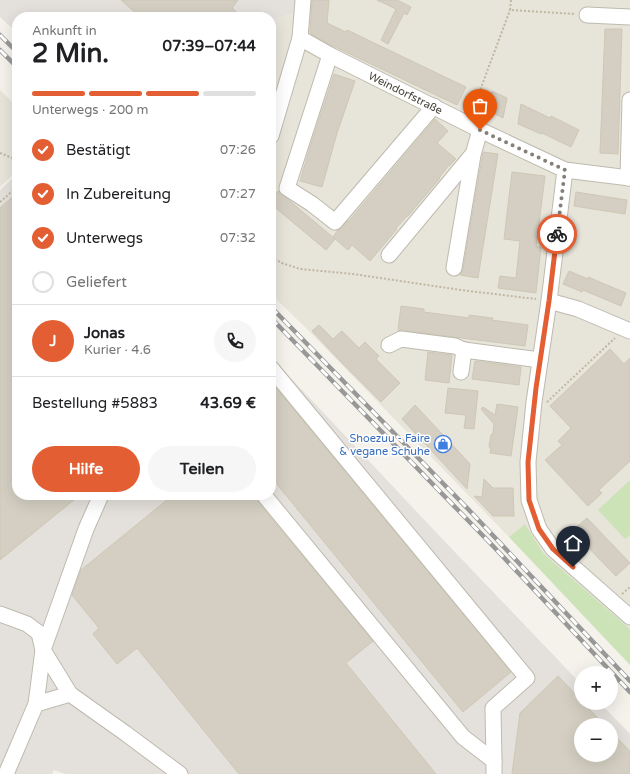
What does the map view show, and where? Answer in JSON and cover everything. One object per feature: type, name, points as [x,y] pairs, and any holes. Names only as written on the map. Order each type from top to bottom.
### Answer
[{"type":"street","points":[[276,119],[300,38],[303,0]]},
{"type":"street","points":[[587,15],[630,17]]},
{"type":"street","name":"Weindorfstraße","points":[[300,38],[565,170],[629,178],[630,100]]},
{"type":"street","points":[[330,54],[287,188],[336,222],[434,106]]},
{"type":"street","points":[[454,268],[473,154],[474,126]]},
{"type":"street","points":[[389,255],[473,154]]},
{"type":"street","points":[[565,170],[549,301],[534,402],[528,462],[529,500],[539,529],[553,549],[630,617]]},
{"type":"street","points":[[549,301],[578,309],[627,330]]},
{"type":"street","points":[[389,345],[401,339],[455,346],[464,350],[540,360]]},
{"type":"street","points":[[461,372],[464,350]]},
{"type":"street","points":[[276,374],[527,678],[493,708],[494,767]]},
{"type":"street","points":[[6,774],[36,704],[43,650],[86,529],[100,500]]},
{"type":"street","points":[[268,500],[463,737],[494,767]]},
{"type":"street","points":[[0,614],[27,624],[39,633],[43,650],[70,694],[180,774]]},
{"type":"street","points":[[36,704],[70,694]]},
{"type":"path","points":[[474,126],[510,10],[511,0]]},
{"type":"path","points":[[510,10],[587,15]]},
{"type":"path","points":[[0,153],[12,158]]},
{"type":"path","points":[[0,202],[12,191]]},
{"type":"path","points":[[276,259],[300,269],[353,274],[549,301]]},
{"type":"path","points":[[534,402],[548,402],[627,330]]},
{"type":"shaded area","points":[[0,0],[301,0],[300,11],[276,18],[276,12],[12,12],[12,28],[0,17]]},
{"type":"shaded area","points":[[305,0],[630,0],[630,629],[544,554],[525,524],[509,537],[276,299],[276,18],[300,11]]},
{"type":"shaded area","points":[[0,90],[12,102],[12,176],[0,187]]},
{"type":"shaded area","points":[[12,179],[12,500],[276,500],[276,362],[574,677],[574,710],[607,710],[615,718],[574,718],[574,762],[618,762],[618,722],[630,734],[630,774],[65,774],[54,770],[52,774],[0,774],[0,190]]},
{"type":"green space","points":[[630,480],[630,535],[625,539],[598,510]]},
{"type":"green space","points":[[525,524],[544,554],[630,629],[630,665],[509,537]]},
{"type":"building","points":[[121,0],[238,0],[232,8],[236,12],[134,12]]},
{"type":"building","points":[[312,0],[329,0],[327,23],[346,32],[347,30],[466,87],[457,105],[311,34]]},
{"type":"building","points":[[377,0],[397,0],[411,7],[407,15],[404,13],[388,44],[381,40],[396,9]]},
{"type":"building","points":[[605,29],[622,29],[618,154],[600,153]]},
{"type":"building","points":[[334,74],[355,81],[337,133],[322,187],[300,181]]},
{"type":"building","points":[[492,91],[507,98],[503,118],[484,108]]},
{"type":"building","points":[[521,104],[550,118],[551,116],[579,130],[571,147],[542,133],[541,134],[518,124]]},
{"type":"building","points":[[435,119],[448,131],[437,143],[456,159],[449,165],[440,178],[396,228],[397,229],[370,261],[352,245],[348,250],[333,237],[347,221],[348,222]]},
{"type":"building","points":[[483,152],[498,154],[478,278],[460,275],[463,269]]},
{"type":"building","points":[[512,172],[545,176],[536,247],[541,247],[536,293],[498,288],[500,276],[516,278],[520,241],[504,239]]},
{"type":"building","points":[[278,191],[335,239],[326,250],[276,208],[276,193]]},
{"type":"building","points":[[576,192],[627,200],[625,214],[574,206]]},
{"type":"building","points":[[12,197],[12,500],[74,500],[0,560],[0,208]]},
{"type":"building","points":[[569,271],[588,279],[588,277],[626,293],[621,306],[583,290],[582,292],[563,284]]},
{"type":"building","points":[[401,306],[424,309],[424,312],[469,318],[469,315],[493,318],[492,320],[528,325],[525,346],[398,330]]},
{"type":"building","points":[[319,325],[333,339],[342,331],[359,348],[365,342],[379,356],[376,359],[400,383],[381,402],[312,331]]},
{"type":"building","points":[[610,349],[624,364],[630,358],[630,461],[599,490],[602,493],[588,506],[545,460],[562,445],[558,441],[571,428],[550,406]]},
{"type":"building","points":[[428,352],[452,355],[449,383],[425,380]]},
{"type":"building","points":[[475,361],[521,367],[519,385],[472,379]]},
{"type":"building","points":[[276,388],[511,672],[463,712],[276,483]]},
{"type":"building","points":[[448,388],[478,391],[474,429],[464,428],[466,415],[445,413]]},
{"type":"building","points":[[497,404],[518,407],[511,456],[490,453],[491,449],[489,446],[494,424],[481,409],[483,407],[495,415]]},
{"type":"building","points":[[415,405],[470,464],[467,489],[402,419]]},
{"type":"building","points":[[484,479],[493,488],[513,488],[514,516],[493,516],[474,496],[482,497]]},
{"type":"building","points":[[167,500],[256,500],[373,641],[346,663],[436,774],[239,774],[137,648],[117,664],[93,634],[99,628],[72,595],[81,570]]},
{"type":"building","points":[[587,518],[630,563],[616,576],[572,531]]},
{"type":"building","points":[[558,676],[574,693],[574,710],[590,710],[598,718],[574,718],[574,762],[618,762],[618,739],[630,751],[630,774],[512,774],[520,713]]},
{"type":"railway","points":[[0,35],[12,47]]},
{"type":"railway","points":[[0,50],[12,62]]},
{"type":"railway","points":[[276,312],[469,510],[630,681]]},
{"type":"railway","points":[[276,323],[493,546],[630,692]]},
{"type":"way so far","points":[[480,130],[565,170],[557,234]]},
{"type":"place","name":"Shoezuu - Faire & vegane Schuhe","points":[[443,444]]},
{"type":"route","points":[[557,234],[536,388],[528,462],[529,500],[539,529],[553,549],[573,567]]}]
